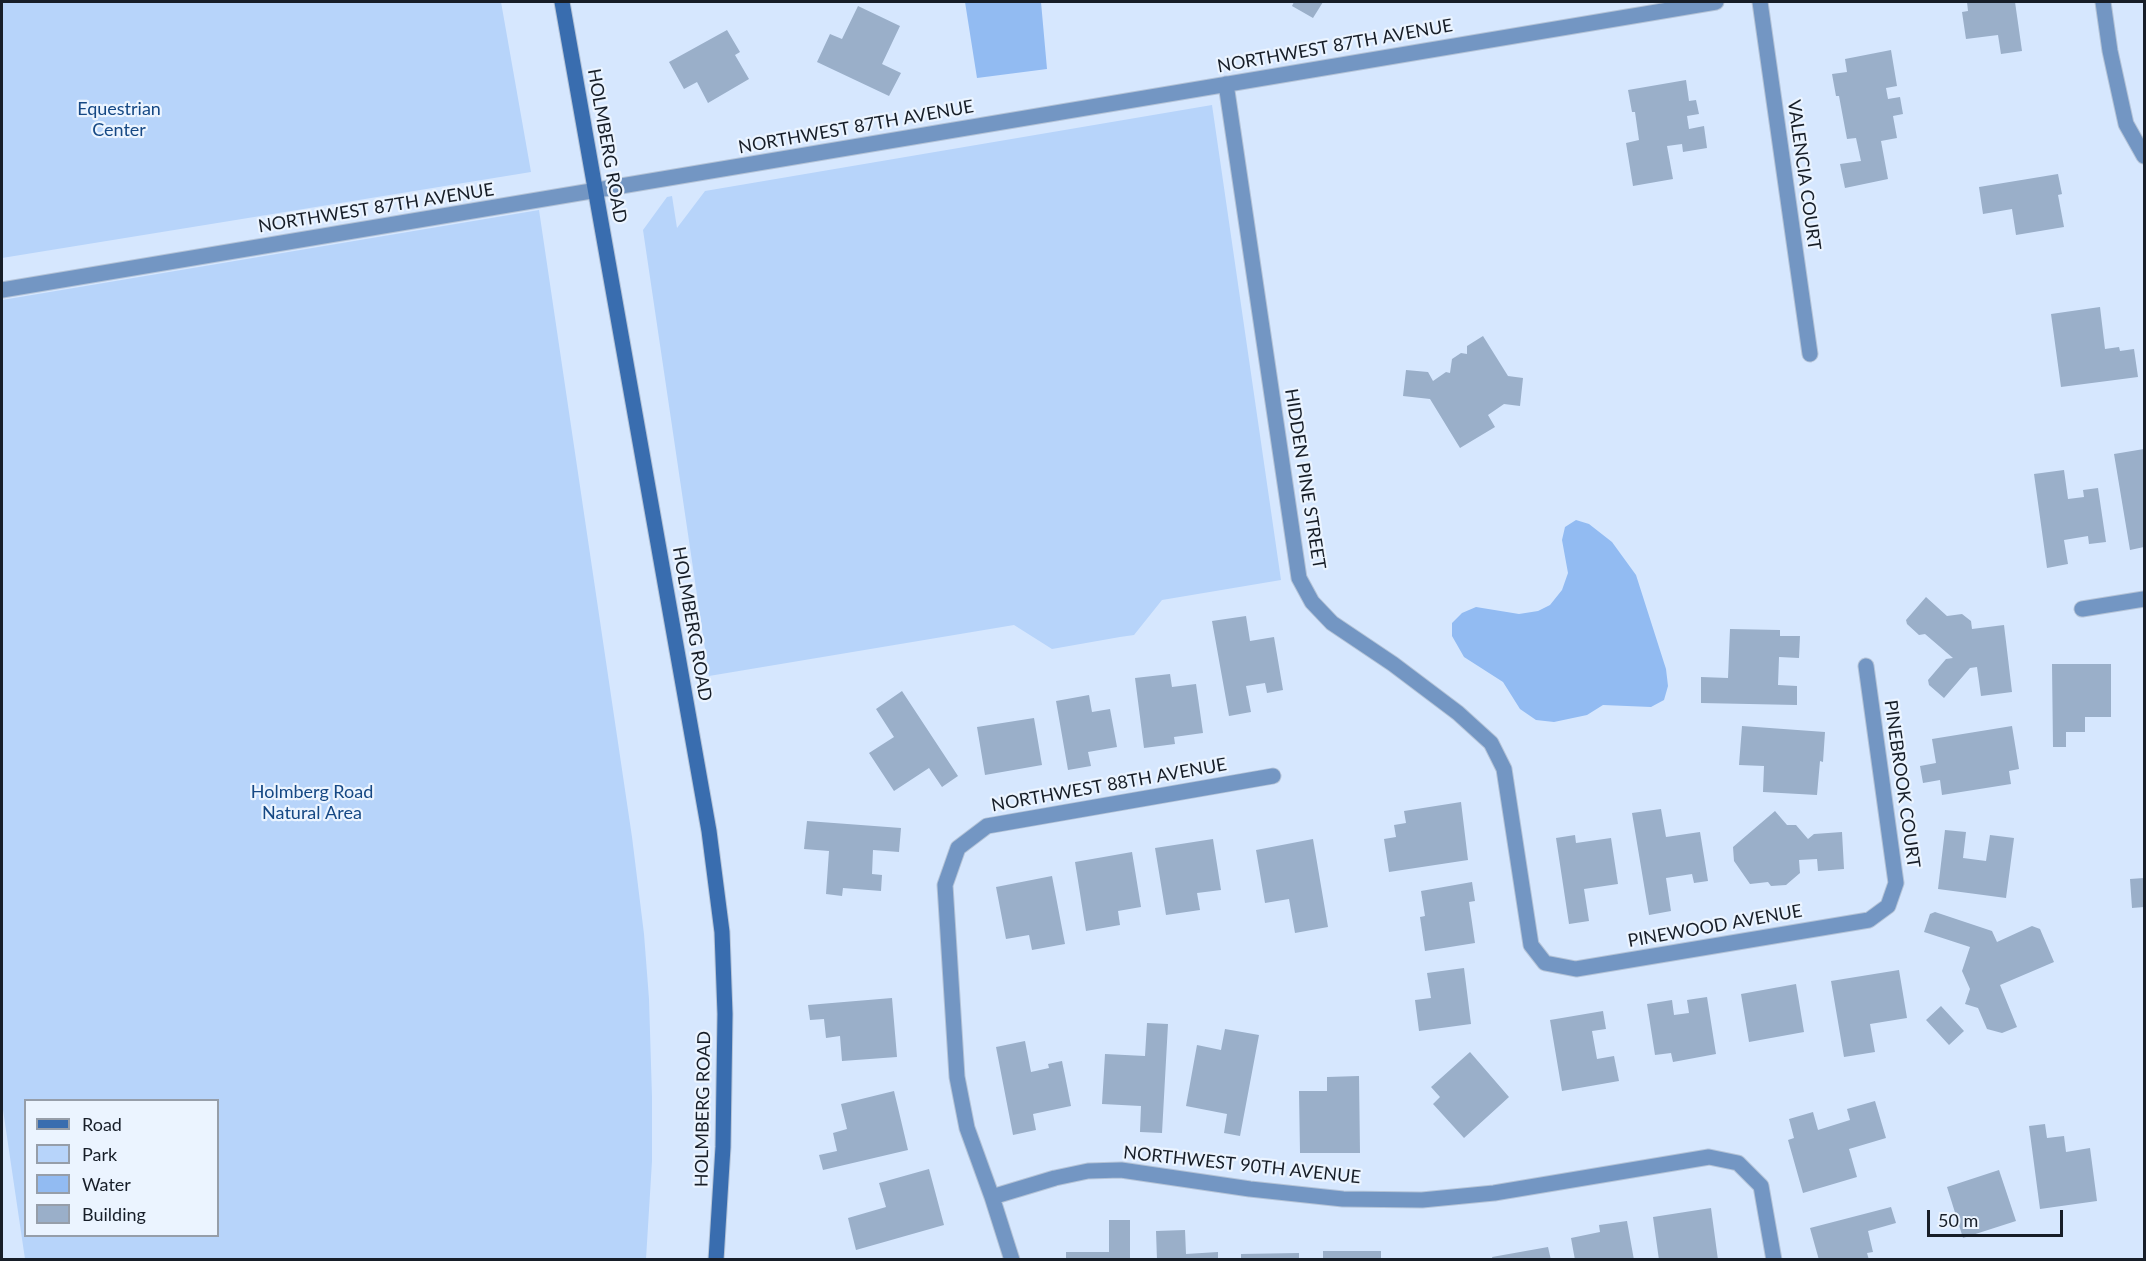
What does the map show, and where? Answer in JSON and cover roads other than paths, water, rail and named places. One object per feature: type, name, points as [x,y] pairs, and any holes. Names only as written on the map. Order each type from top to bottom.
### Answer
[{"type":"street","name":"HOLMBERG ROAD","points":[[562,2],[709,831],[722,932],[725,1014],[723,1147],[716,1260]]},
{"type":"street","name":"NORTHWEST 87TH AVENUE","points":[[2,290],[1716,2]]},
{"type":"street","name":"VALENCIA COURT","points":[[1760,2],[1810,354]]},
{"type":"street","points":[[2103,2],[2110,51],[2126,124],[2145,156]]},
{"type":"street","name":"HIDDEN PINE STREET","points":[[1226,84],[1299,578],[1312,602],[1332,623],[1412,678],[1458,713],[1491,743],[1504,770],[1531,945],[1545,963]]},
{"type":"street","points":[[2082,609],[2145,599]]},
{"type":"street","name":"PINEBROOK COURT","points":[[1866,666],[1896,883],[1888,906]]},
{"type":"street","name":"NORTHWEST 88TH AVENUE","points":[[992,1197],[967,1128],[957,1077],[945,885],[958,848],[987,826],[1273,776]]},
{"type":"street","name":"PINEWOOD AVENUE","points":[[1545,963],[1576,969],[1869,920],[1888,906]]},
{"type":"street","name":"NORTHWEST 90TH AVENUE","points":[[992,1197],[1055,1178],[1088,1171],[1121,1170],[1250,1189],[1343,1199],[1422,1200],[1494,1193],[1709,1157],[1738,1163],[1761,1186],[1774,1260]]},
{"type":"street","points":[[992,1197],[1012,1260]]},
{"type":"water","points":[[965,2],[1041,2],[1047,69],[977,78]]},
{"type":"water","points":[[1576,520],[1589,524],[1612,542],[1636,575],[1666,669],[1668,686],[1664,700],[1651,707],[1603,705],[1587,715],[1554,722],[1536,720],[1520,709],[1503,682],[1464,657],[1452,636],[1452,623],[1462,613],[1476,607],[1519,614],[1538,611],[1550,605],[1562,590],[1568,573],[1562,540],[1565,527]]},
{"type":"park label","name":"Equestrian Center","points":[[119,119]]},
{"type":"park label","name":"Holmberg Road Natural Area","points":[[312,802]]}]
